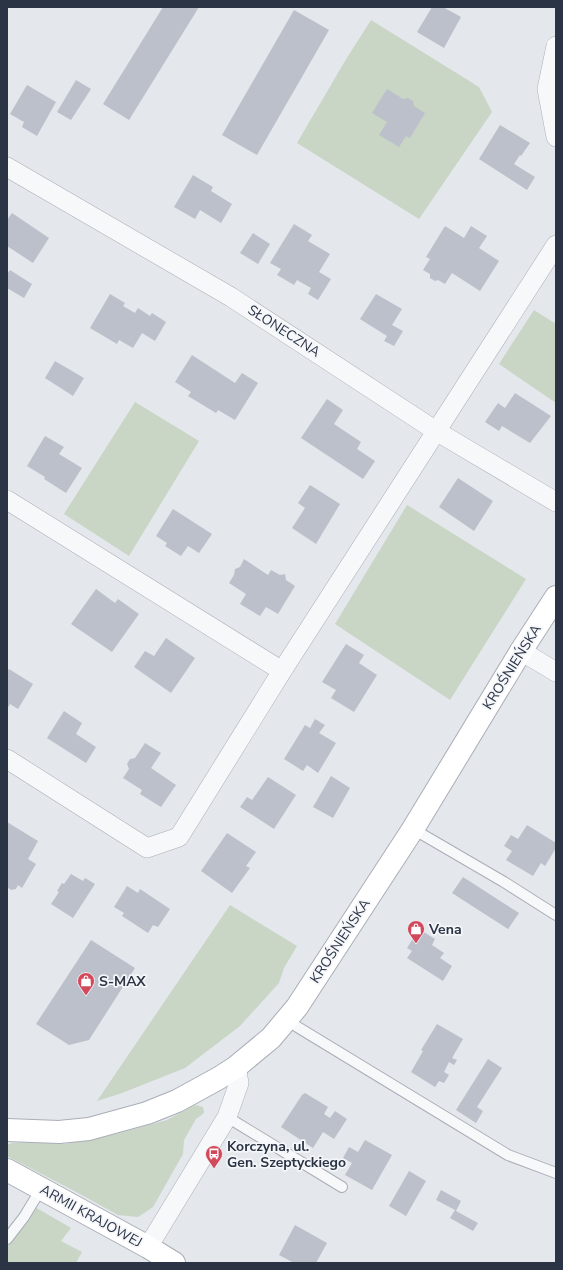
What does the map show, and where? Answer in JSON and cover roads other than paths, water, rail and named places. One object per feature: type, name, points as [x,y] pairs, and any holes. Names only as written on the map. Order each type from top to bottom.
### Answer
[{"type":"main road","name":"KROŚNIEŃSKA","points":[[7,1130],[59,1132],[89,1129],[146,1113],[177,1101],[220,1078],[236,1067],[271,1038],[302,1000],[412,830],[521,651],[556,597]]},
{"type":"main road","name":"ARMII KRAJOWEJ","points":[[7,1170],[148,1247],[174,1263]]},
{"type":"street","points":[[556,46],[547,89],[556,137]]},
{"type":"street","name":"SŁONECZNA","points":[[7,167],[231,297],[436,431],[556,502]]},
{"type":"street","points":[[7,759],[147,848],[179,837],[282,671],[556,245]]},
{"type":"street","points":[[7,500],[282,671]]},
{"type":"street","points":[[521,651],[556,672]]},
{"type":"street","points":[[148,1247],[227,1117],[239,1083],[236,1067]]},
{"type":"lane","points":[[412,830],[504,882],[556,915]]},
{"type":"lane","points":[[286,1020],[508,1156],[556,1173]]},
{"type":"lane","points":[[227,1117],[342,1187]]},
{"type":"lane","points":[[7,1239],[24,1217],[41,1189]]},
{"type":"place","name":"Vena","points":[[416,944]]},
{"type":"place","name":"S-MAX","points":[[86,996]]},
{"type":"place","name":"Korczyna, ul. Gen. Szeptyckiego","points":[[214,1169]]}]
